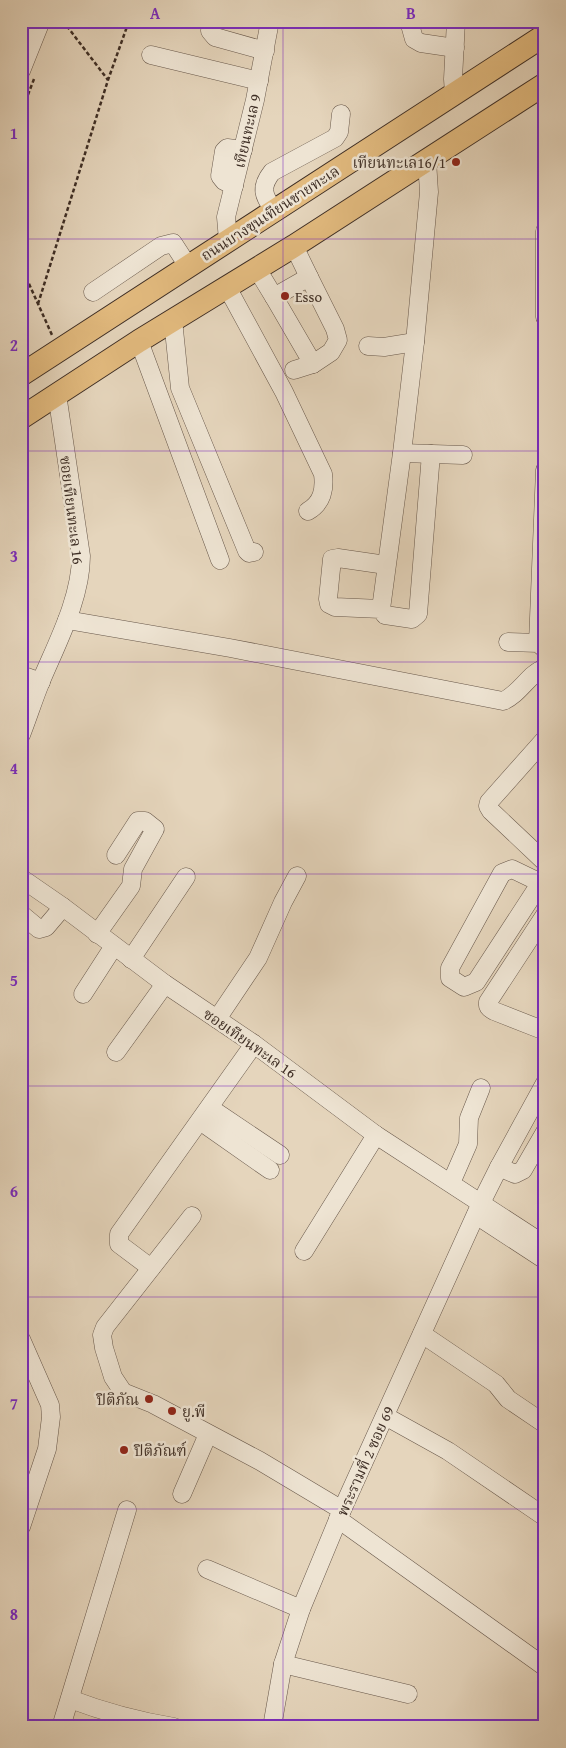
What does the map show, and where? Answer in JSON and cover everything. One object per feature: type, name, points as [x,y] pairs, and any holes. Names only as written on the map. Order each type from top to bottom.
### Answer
[{"type":"main road","name":"ถนนบางขุนเทียนชายทะเล","points":[[21,375],[58,349],[545,35]]},
{"type":"main road","points":[[21,418],[139,341],[294,246],[545,84]]},
{"type":"street","points":[[21,71],[41,21]]},
{"type":"street","points":[[211,21],[210,31],[215,37],[264,51]]},
{"type":"street","name":"เทียนทะเล 9","points":[[228,240],[226,217],[259,81],[270,21]]},
{"type":"street","points":[[409,21],[414,39],[421,43],[455,48]]},
{"type":"street","points":[[454,94],[456,21]]},
{"type":"street","points":[[152,55],[259,81]]},
{"type":"street","points":[[274,210],[266,200],[263,190],[266,178],[272,172],[335,138],[339,132],[341,114]]},
{"type":"street","points":[[380,610],[415,342],[429,192],[427,161]]},
{"type":"street","points":[[545,231],[545,316]]},
{"type":"street","points":[[93,292],[161,246],[169,243],[173,243],[188,266]]},
{"type":"street","points":[[294,246],[335,329],[338,340],[331,352],[313,364],[294,370]]},
{"type":"street","points":[[257,269],[313,364]]},
{"type":"street","points":[[274,297],[309,277]]},
{"type":"street","points":[[227,287],[284,392],[323,474],[324,485],[318,505],[308,511]]},
{"type":"street","points":[[173,320],[180,388],[247,551],[249,553],[254,552]]},
{"type":"street","points":[[139,341],[220,560]]},
{"type":"street","points":[[368,346],[384,347],[415,342]]},
{"type":"street","name":"ซอยเทียนทะเล 16","points":[[21,735],[67,620],[81,568],[81,556],[56,394]]},
{"type":"street","points":[[402,453],[463,455]]},
{"type":"street","points":[[386,565],[332,559],[328,599],[332,606],[380,610],[385,615],[412,619],[418,614],[431,454]]},
{"type":"street","points":[[508,642],[541,646],[545,470]]},
{"type":"street","points":[[67,620],[230,648],[503,701],[513,696],[535,674],[545,668]]},
{"type":"street","points":[[21,675],[41,682]]},
{"type":"street","points":[[545,739],[489,802],[488,806],[545,862]]},
{"type":"street","points":[[97,934],[131,886],[133,869],[156,829],[145,821],[138,821],[116,855]]},
{"type":"street","points":[[512,869],[542,879],[476,982],[464,988],[450,978],[450,968],[502,873],[512,869]]},
{"type":"street","points":[[217,1019],[258,958],[297,876]]},
{"type":"street","points":[[131,959],[186,877]]},
{"type":"street","name":"ซอยเทียนทะเล 16","points":[[21,878],[63,907],[165,984],[254,1044],[376,1135],[450,1183],[479,1209]]},
{"type":"street","points":[[21,933],[46,928],[63,907]]},
{"type":"street","points":[[21,914],[38,929]]},
{"type":"street","points":[[545,916],[488,1002],[488,1005],[494,1011],[545,1031]]},
{"type":"street","points":[[83,994],[114,946]]},
{"type":"street","points":[[116,1052],[165,984]]},
{"type":"street","points":[[151,1268],[119,1244],[119,1234],[254,1044]]},
{"type":"street","name":"พระรามที่ 2 ซอย 69","points":[[272,1727],[283,1664],[302,1610],[340,1515],[479,1209],[499,1167],[545,1082]]},
{"type":"street","points":[[450,1183],[468,1144],[469,1118],[481,1088]]},
{"type":"street","points":[[205,1115],[280,1155]]},
{"type":"street","points":[[205,1115],[270,1170]]},
{"type":"street","points":[[499,1167],[515,1174],[523,1170],[545,1132]]},
{"type":"street","points":[[304,1251],[376,1135]]},
{"type":"street","points":[[479,1209],[545,1244]]},
{"type":"street","points":[[479,1209],[545,1260]]},
{"type":"street","points":[[192,1216],[104,1327],[102,1335],[113,1377],[123,1392],[153,1404],[260,1461],[340,1515],[545,1667]]},
{"type":"street","points":[[422,1334],[496,1384],[508,1399],[545,1424]]},
{"type":"street","points":[[21,1339],[50,1405],[51,1418],[46,1449],[21,1527]]},
{"type":"street","points":[[384,1416],[448,1451],[545,1516]]},
{"type":"street","points":[[182,1494],[208,1434]]},
{"type":"street","points":[[61,1727],[127,1510]]},
{"type":"street","points":[[207,1569],[302,1610]]},
{"type":"street","points":[[283,1664],[408,1694]]},
{"type":"street","points":[[70,1699],[104,1712],[133,1720],[174,1727]]},
{"type":"path","points":[[63,21],[108,80]]},
{"type":"path","points":[[38,304],[108,80],[130,21]]},
{"type":"path","points":[[21,266],[58,349]]},
{"type":"place","name":"เทียนทะเล16/1","points":[[456,162]]},
{"type":"place","name":"Esso","points":[[285,296]]},
{"type":"place","name":"ปิติภัณ","points":[[149,1399]]},
{"type":"place","name":"ยู.พี","points":[[172,1411]]},
{"type":"place","name":"ปิติภัณฑ์","points":[[124,1450]]}]
